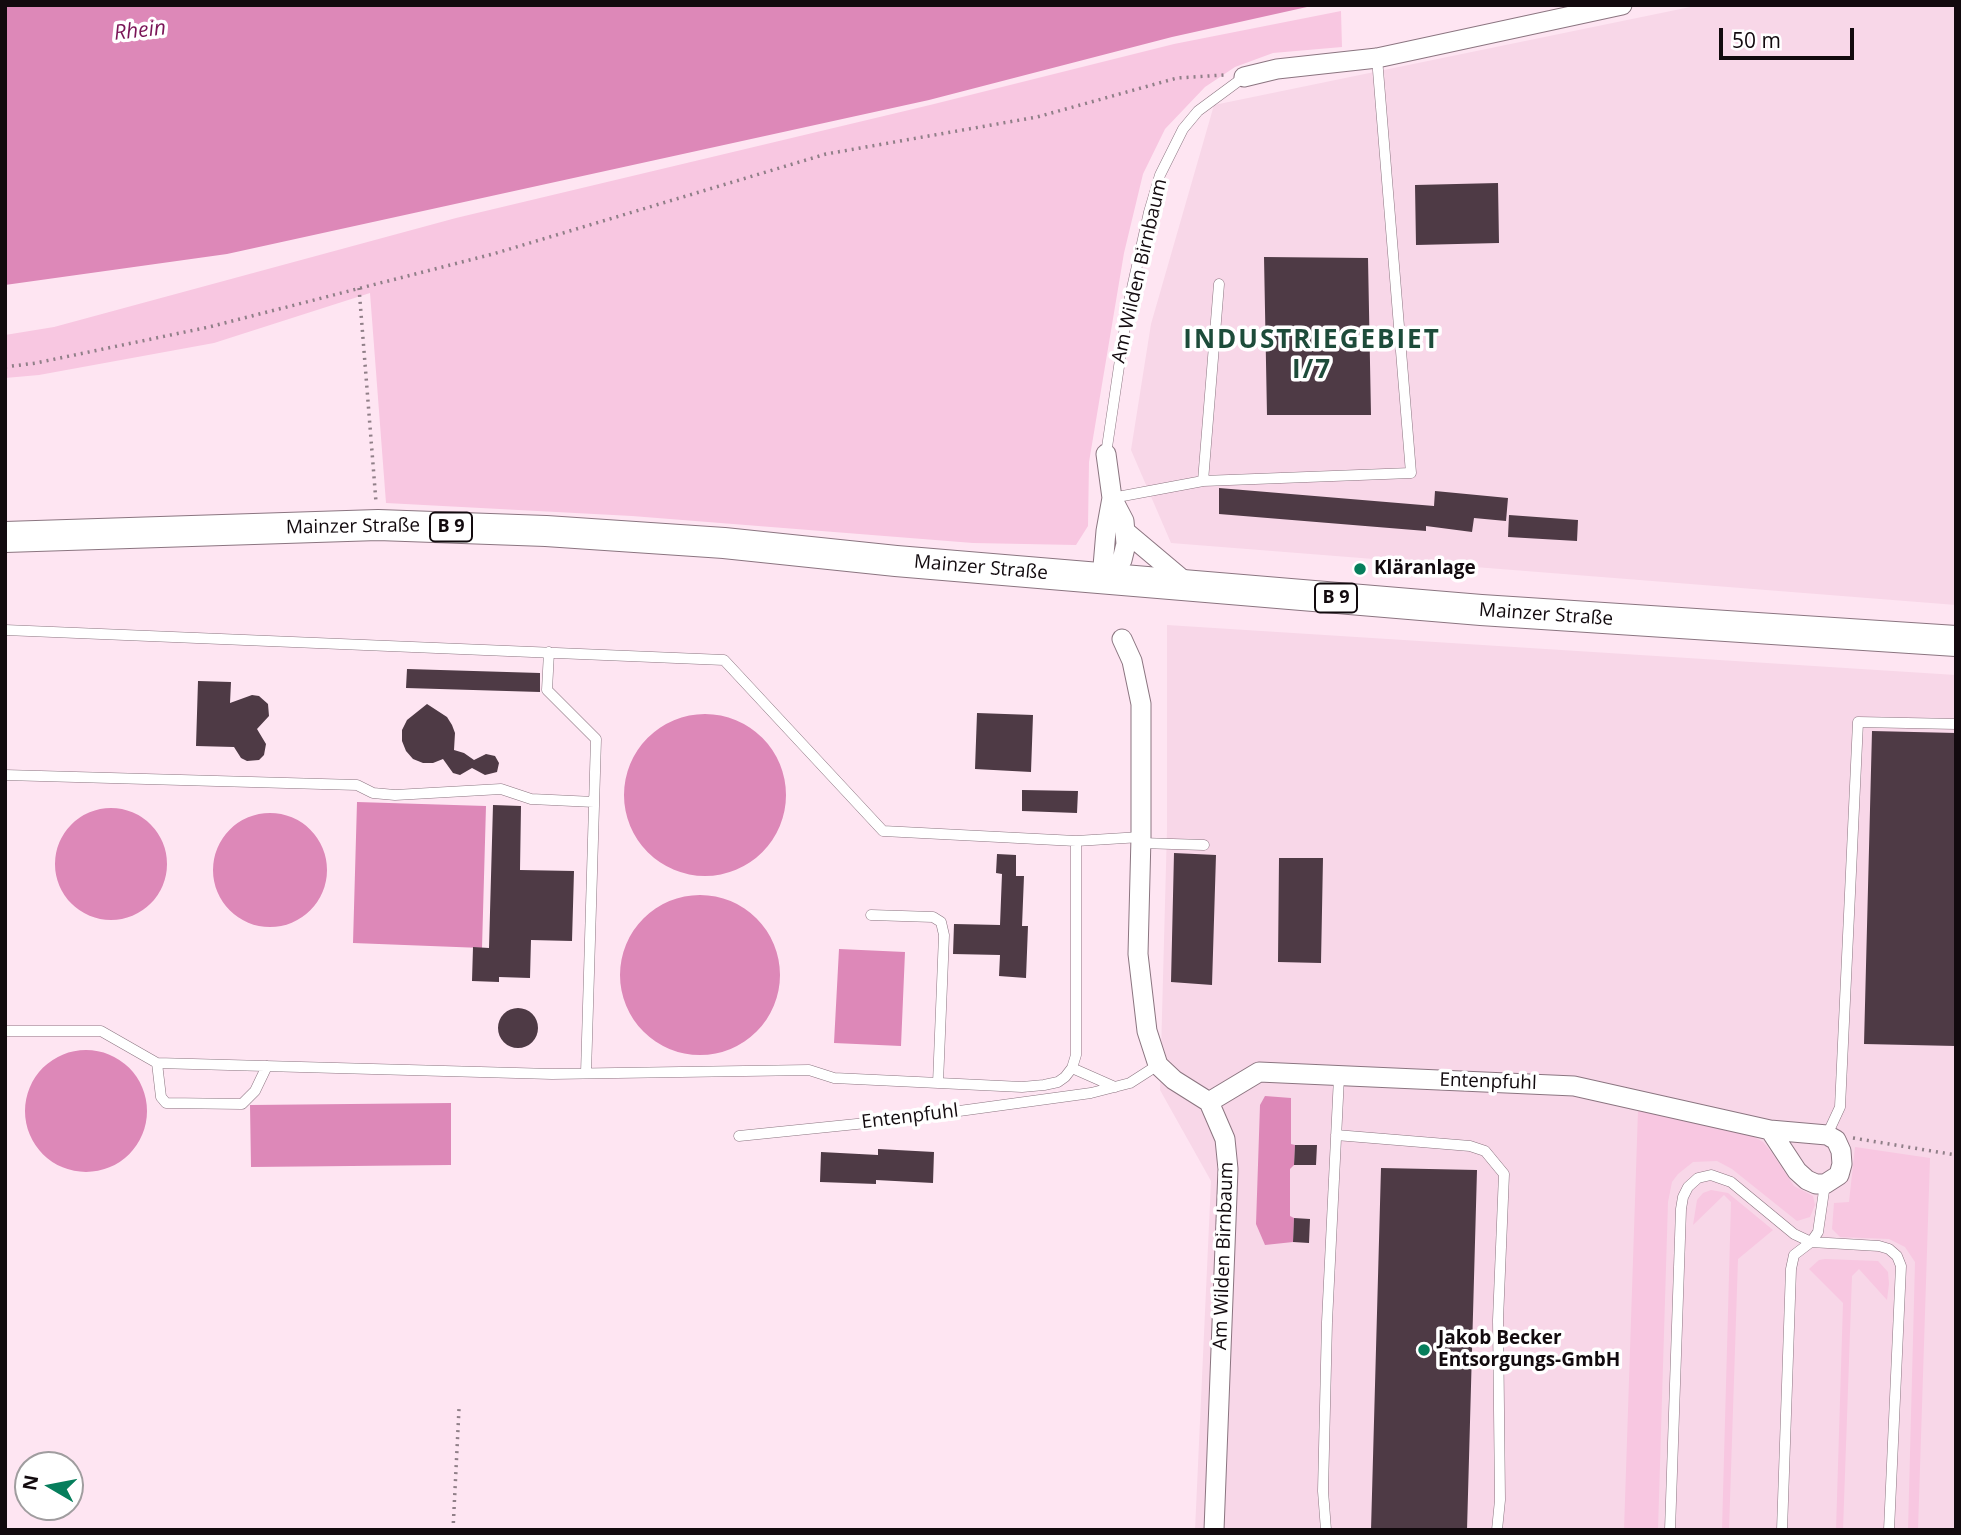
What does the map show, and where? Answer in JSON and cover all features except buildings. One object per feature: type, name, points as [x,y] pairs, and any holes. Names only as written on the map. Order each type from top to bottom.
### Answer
[{"type":"main road","name":"Mainzer Straße","points":[[5,537],[378,525],[546,531],[643,537],[1481,610],[1956,641]]},
{"type":"street","points":[[1244,77],[1278,69],[1377,58],[1622,5]]},
{"type":"street","name":"Am Wilden Birnbaum","points":[[1106,454],[1112,498],[1106,531],[1106,578]]},
{"type":"street","name":"Am Wilden Birnbaum","points":[[1112,498],[1124,521],[1126,532],[1190,586]]},
{"type":"street","points":[[1106,578],[1125,553],[1126,532]]},
{"type":"street","points":[[1122,639],[1132,661],[1141,704],[1138,954],[1147,1031],[1158,1065],[1174,1080],[1209,1102]]},
{"type":"street","name":"Entenpfuhl","points":[[1209,1102],[1259,1072],[1574,1086],[1770,1130],[1827,1135]]},
{"type":"street","name":"Am Wilden Birnbaum","points":[[1209,1102],[1225,1139],[1228,1169],[1214,1530]]},
{"type":"street","points":[[1770,1130],[1797,1171],[1816,1184],[1825,1184],[1839,1175],[1842,1164],[1841,1151],[1836,1140],[1827,1135]]},
{"type":"lane","points":[[1112,498],[1203,481],[1411,473],[1377,58]]},
{"type":"lane","name":"Am Wilden Birnbaum","points":[[1106,454],[1128,306],[1160,175],[1183,129],[1198,111],[1244,77]]},
{"type":"lane","points":[[1203,481],[1219,284]]},
{"type":"lane","points":[[5,630],[724,660],[883,831],[1076,841],[1141,840],[1204,845]]},
{"type":"lane","points":[[549,652],[547,690],[596,740],[586,1073]]},
{"type":"lane","points":[[1827,1135],[1840,1107],[1858,722],[1956,724]]},
{"type":"lane","points":[[5,775],[357,785],[373,793],[395,795],[501,789],[531,799],[594,802]]},
{"type":"lane","points":[[5,1031],[101,1031],[157,1063],[586,1073],[809,1070],[834,1078],[1022,1087],[1044,1085],[1058,1082],[1072,1068],[1076,1055],[1076,841]]},
{"type":"lane","points":[[871,915],[933,917],[941,922],[944,935],[938,1083]]},
{"type":"lane","points":[[157,1063],[162,1097],[166,1103],[242,1104],[255,1091],[267,1066]]},
{"type":"lane","name":"Entenpfuhl","points":[[739,1136],[886,1121],[1091,1093],[1130,1083],[1158,1065]]},
{"type":"lane","points":[[1072,1068],[1115,1087]]},
{"type":"lane","points":[[1326,1530],[1323,1491],[1326,1321],[1339,1077]]},
{"type":"lane","points":[[1336,1135],[1470,1146],[1485,1151],[1504,1174],[1498,1320],[1500,1500],[1497,1530]]},
{"type":"lane","points":[[1670,1530],[1683,1197],[1688,1187],[1704,1175],[1731,1182],[1794,1234],[1811,1242],[1879,1246],[1889,1249],[1897,1256],[1901,1266],[1889,1530]]},
{"type":"lane","points":[[1782,1530],[1791,1269],[1794,1255],[1811,1242],[1818,1232],[1825,1184]]},
{"type":"path","points":[[5,367],[209,327],[493,254],[826,154],[1037,117],[1177,78],[1218,74],[1244,77]]},
{"type":"path","points":[[359,288],[378,525]]},
{"type":"path","points":[[1827,1135],[1956,1156]]},
{"type":"path","points":[[453,1530],[459,1409]]},
{"type":"shaded area","points":[[1700,5],[1956,5],[1956,605],[1171,543],[1131,450],[1151,324],[1214,105]]},
{"type":"shaded area","points":[[1341,11],[1342,47],[1273,53],[1235,67],[1205,87],[1165,129],[1143,174],[1124,253],[1089,462],[1088,526],[1076,545],[973,543],[632,516],[386,503],[370,293],[214,343],[39,375],[5,378],[5,335],[54,327],[456,218],[1174,44]]},
{"type":"shaded area","points":[[1167,625],[1956,675],[1956,1530],[1195,1530],[1211,1181],[1160,1090],[1167,829]]},
{"type":"shaded area","points":[[1638,1110],[1751,1135],[1763,1142],[1794,1186],[1813,1196],[1815,1205],[1810,1217],[1797,1221],[1732,1169],[1717,1161],[1693,1162],[1672,1182],[1668,1202],[1658,1530],[1624,1530]]},
{"type":"shaded area","points":[[1855,1147],[1930,1158],[1918,1530],[1908,1530],[1915,1262],[1905,1247],[1889,1239],[1840,1237],[1832,1229],[1834,1203],[1849,1202]]},
{"type":"shaded area","points":[[1711,1190],[1728,1193],[1773,1230],[1738,1259],[1729,1530],[1722,1530],[1731,1202],[1724,1195],[1693,1225],[1697,1200],[1703,1193]]},
{"type":"shaded area","points":[[1819,1260],[1878,1261],[1888,1272],[1889,1284],[1887,1300],[1859,1269],[1852,1276],[1843,1530],[1836,1530],[1843,1303],[1809,1269]]},
{"type":"water","name":"Rhein","points":[[5,5],[1316,5],[1172,37],[929,100],[227,254],[5,285]]},
{"type":"water","points":[[705,714],[736,721],[762,738],[779,764],[786,795],[779,826],[762,852],[736,869],[705,876],[674,869],[648,852],[631,826],[624,795],[631,764],[648,738],[674,721]]},
{"type":"water","points":[[357,802],[486,806],[482,948],[353,943]]},
{"type":"water","points":[[111,808],[132,812],[151,824],[163,843],[167,864],[163,885],[151,904],[132,916],[111,920],[90,916],[71,904],[59,885],[55,864],[59,843],[71,824],[90,812]]},
{"type":"water","points":[[270,813],[292,817],[310,830],[323,848],[327,870],[323,892],[310,910],[292,923],[270,927],[248,923],[230,910],[217,892],[213,870],[217,848],[230,830],[248,817]]},
{"type":"water","points":[[700,895],[731,901],[757,918],[774,944],[780,975],[774,1006],[757,1032],[731,1049],[700,1055],[669,1049],[643,1032],[626,1006],[620,975],[626,944],[643,918],[669,901]]},
{"type":"water","points":[[839,949],[905,952],[901,1046],[834,1043]]},
{"type":"water","points":[[86,1050],[109,1055],[129,1068],[142,1088],[147,1111],[142,1134],[129,1154],[109,1167],[86,1172],[63,1167],[43,1154],[30,1134],[25,1111],[30,1088],[43,1068],[63,1055]]},
{"type":"water","points":[[1265,1096],[1291,1098],[1291,1144],[1295,1145],[1294,1165],[1290,1169],[1293,1242],[1265,1245],[1256,1224],[1260,1105]]},
{"type":"water","points":[[451,1103],[451,1165],[251,1167],[250,1105]]},
{"type":"place","name":"Kläranlage","points":[[1360,569]]},
{"type":"place","name":"Jakob Becker Entsorgungs-GmbH","points":[[1424,1350]]},
{"type":"district","name":"INDUSTRIEGEBIET I/7","points":[[1312,356]]}]
